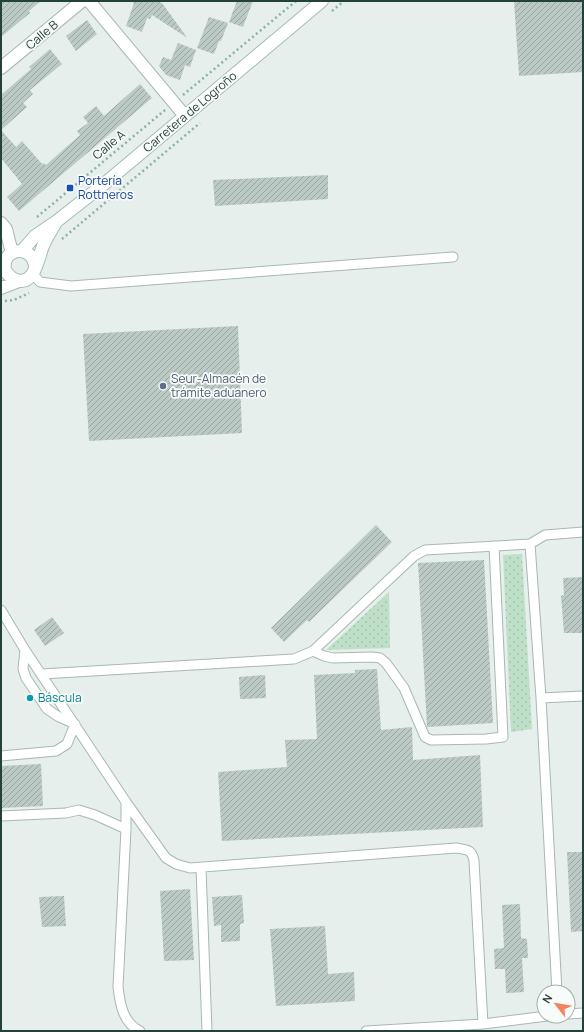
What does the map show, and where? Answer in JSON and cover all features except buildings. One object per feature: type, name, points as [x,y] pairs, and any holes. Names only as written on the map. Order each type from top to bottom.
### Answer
[{"type":"main road","name":"Calle B","points":[[1,68],[82,1]]},
{"type":"main road","points":[[89,1],[185,116]]},
{"type":"main road","name":"Carretera de Logroño","points":[[17,252],[185,116],[322,1]]},
{"type":"main road","name":"Carretera de Logroño","points":[[34,271],[43,244],[57,221]]},
{"type":"main road","points":[[1,223],[6,229],[17,252]]},
{"type":"main road","points":[[1,288],[28,279],[34,271],[32,257],[28,253],[17,252],[7,258],[3,265],[8,275],[12,279],[19,281]]},
{"type":"lane","points":[[34,271],[40,282],[71,286],[453,257]]},
{"type":"lane","points":[[42,674],[294,659],[313,651],[414,556],[425,550],[438,548],[530,544],[545,535],[583,532]]},
{"type":"lane","points":[[530,544],[541,698],[557,984]]},
{"type":"lane","points":[[313,651],[333,658],[380,658],[386,663],[404,688],[425,737],[431,740],[503,736],[494,546]]},
{"type":"lane","points":[[1,610],[25,650],[126,802],[166,858],[176,864],[190,868],[201,868],[448,849],[468,850],[473,855],[474,861],[483,1024]]},
{"type":"lane","points":[[25,650],[23,669],[26,678],[47,709],[59,717],[75,724]]},
{"type":"lane","points":[[541,698],[583,696]]},
{"type":"lane","points":[[1,756],[56,751],[67,744],[75,724]]},
{"type":"lane","points":[[126,802],[118,987],[120,1002],[125,1017],[134,1028],[140,1031]]},
{"type":"lane","points":[[1,816],[66,813],[79,810],[95,815],[126,829]]},
{"type":"lane","points":[[201,868],[207,1031]]},
{"type":"lane","points":[[366,1031],[483,1024],[536,1017]]},
{"type":"path","name":"Calle A","points":[[34,220],[296,1]]},
{"type":"path","points":[[332,11],[344,1]]},
{"type":"path","points":[[61,240],[206,118]]},
{"type":"green space","points":[[522,554],[532,729],[511,732],[503,555]]},
{"type":"green space","points":[[389,592],[390,648],[326,650]]},
{"type":"place","name":"Portería Rottneros","points":[[70,188]]},
{"type":"place","name":"Seur-Almacén de trámite aduanero","points":[[163,386]]},
{"type":"place","name":"Báscula","points":[[30,698]]}]
